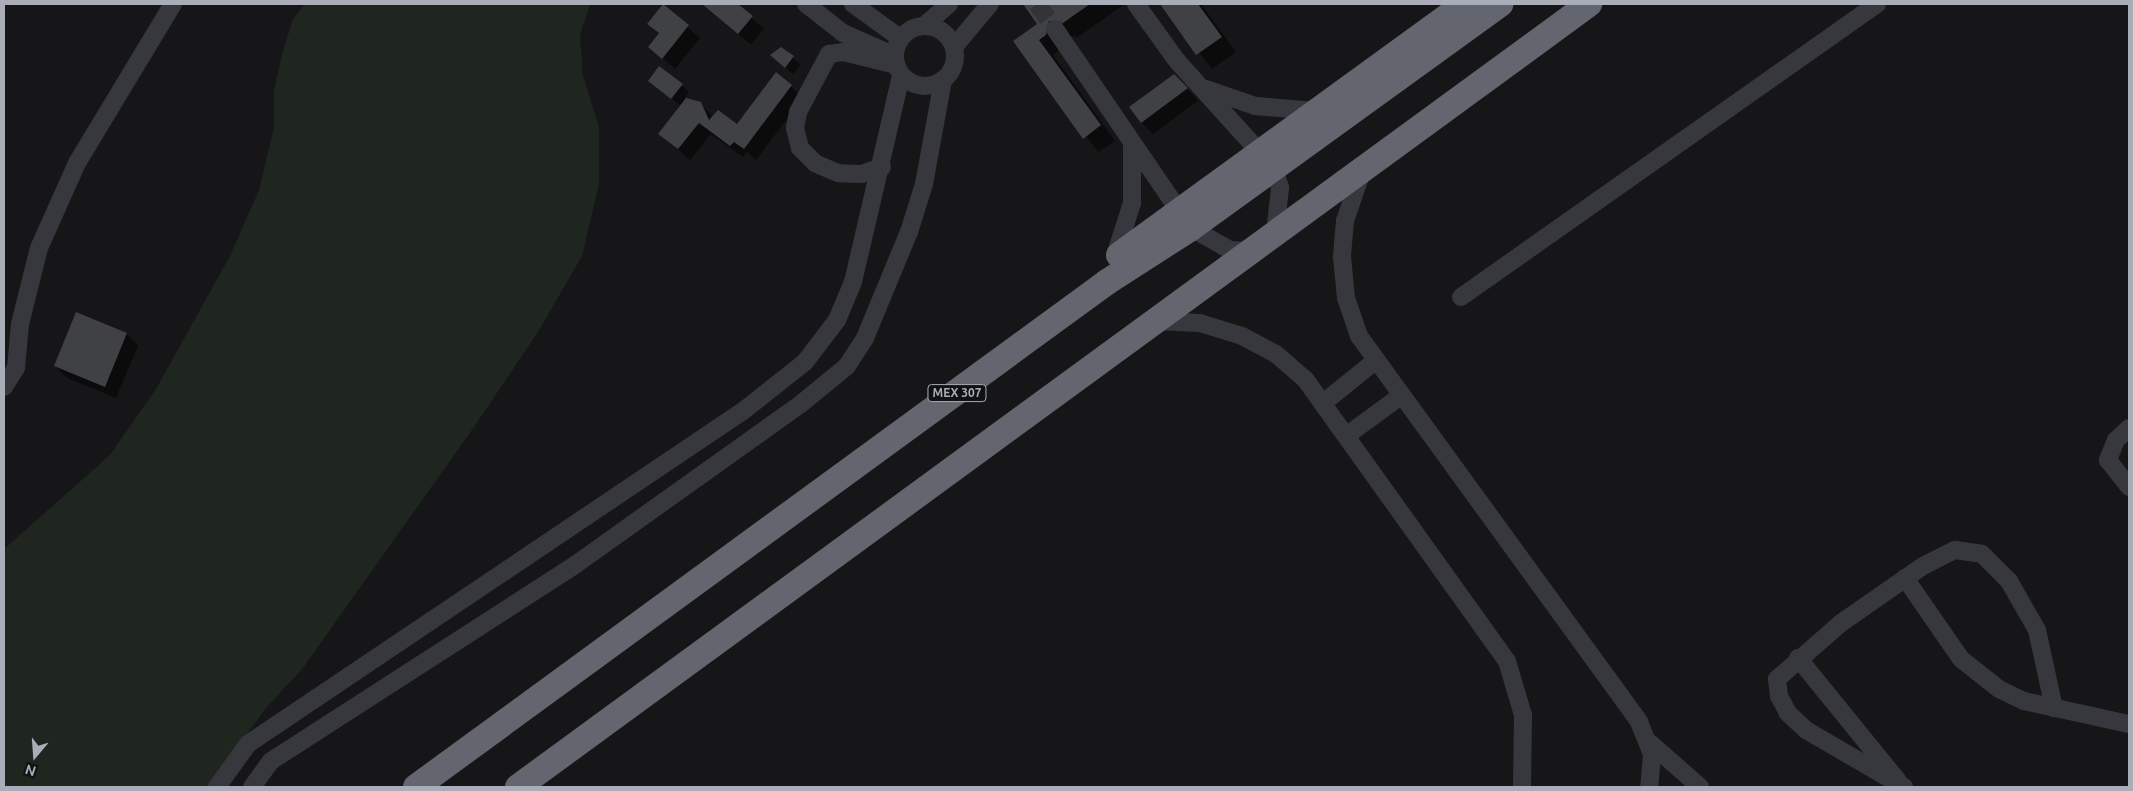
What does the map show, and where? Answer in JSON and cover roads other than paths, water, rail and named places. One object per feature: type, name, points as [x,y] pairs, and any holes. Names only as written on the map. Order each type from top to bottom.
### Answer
[{"type":"highway","points":[[1268,160],[1317,111],[1464,4]]},
{"type":"highway","points":[[735,558],[751,531],[780,504],[1114,259],[1185,219],[1268,160],[1501,4]]},
{"type":"highway","points":[[518,787],[1589,4]]},
{"type":"highway","name":"MEX 307","points":[[416,787],[735,558],[1107,282],[1185,219]]},
{"type":"street","points":[[4,386],[16,368],[20,324],[39,248],[77,163],[173,4]]},
{"type":"street","points":[[806,4],[843,33],[926,86],[943,80]]},
{"type":"street","points":[[853,4],[900,38]]},
{"type":"street","points":[[900,38],[925,25],[949,4]]},
{"type":"street","points":[[954,47],[990,4]]},
{"type":"street","points":[[1136,4],[1199,87],[1268,160],[1280,188],[1275,233]]},
{"type":"street","points":[[1461,297],[1877,4]]},
{"type":"street","points":[[252,787],[271,761],[576,565],[802,404],[847,366],[865,338],[908,232],[924,184],[943,80],[954,65],[954,47],[944,31],[925,25]]},
{"type":"street","points":[[1054,29],[1131,138],[1185,219],[1230,250],[1252,251]]},
{"type":"street","points":[[217,787],[248,744],[743,411],[805,362],[836,320],[853,282],[882,167],[900,38]]},
{"type":"street","points":[[882,167],[862,174],[823,166],[800,148],[795,128],[798,112],[830,54],[843,52],[897,66]]},
{"type":"street","points":[[1199,87],[1255,106],[1317,111]]},
{"type":"street","points":[[1114,259],[1132,203],[1131,138]]},
{"type":"street","points":[[1363,170],[1345,221],[1342,278],[1351,317],[1374,362],[1402,395],[1639,722],[1650,743],[1700,787]]},
{"type":"street","points":[[1156,321],[1200,323],[1260,344],[1305,379],[1508,661],[1523,715],[1522,787]]},
{"type":"street","points":[[1323,403],[1374,362]]},
{"type":"street","points":[[1346,436],[1402,395]]},
{"type":"street","points":[[2129,428],[2116,440],[2108,460],[2129,487]]},
{"type":"street","points":[[1903,787],[1830,748],[1788,713],[1779,696],[1777,679],[1798,658],[1905,578],[1955,550],[1982,554],[2009,581],[2037,630],[2054,708]]},
{"type":"street","points":[[1905,578],[1942,635],[1977,674],[2024,701],[2129,724]]},
{"type":"street","points":[[1798,658],[1903,787]]},
{"type":"street","points":[[1649,787],[1650,743]]},
{"type":"tunnel","points":[[1037,4],[1055,29]]}]
